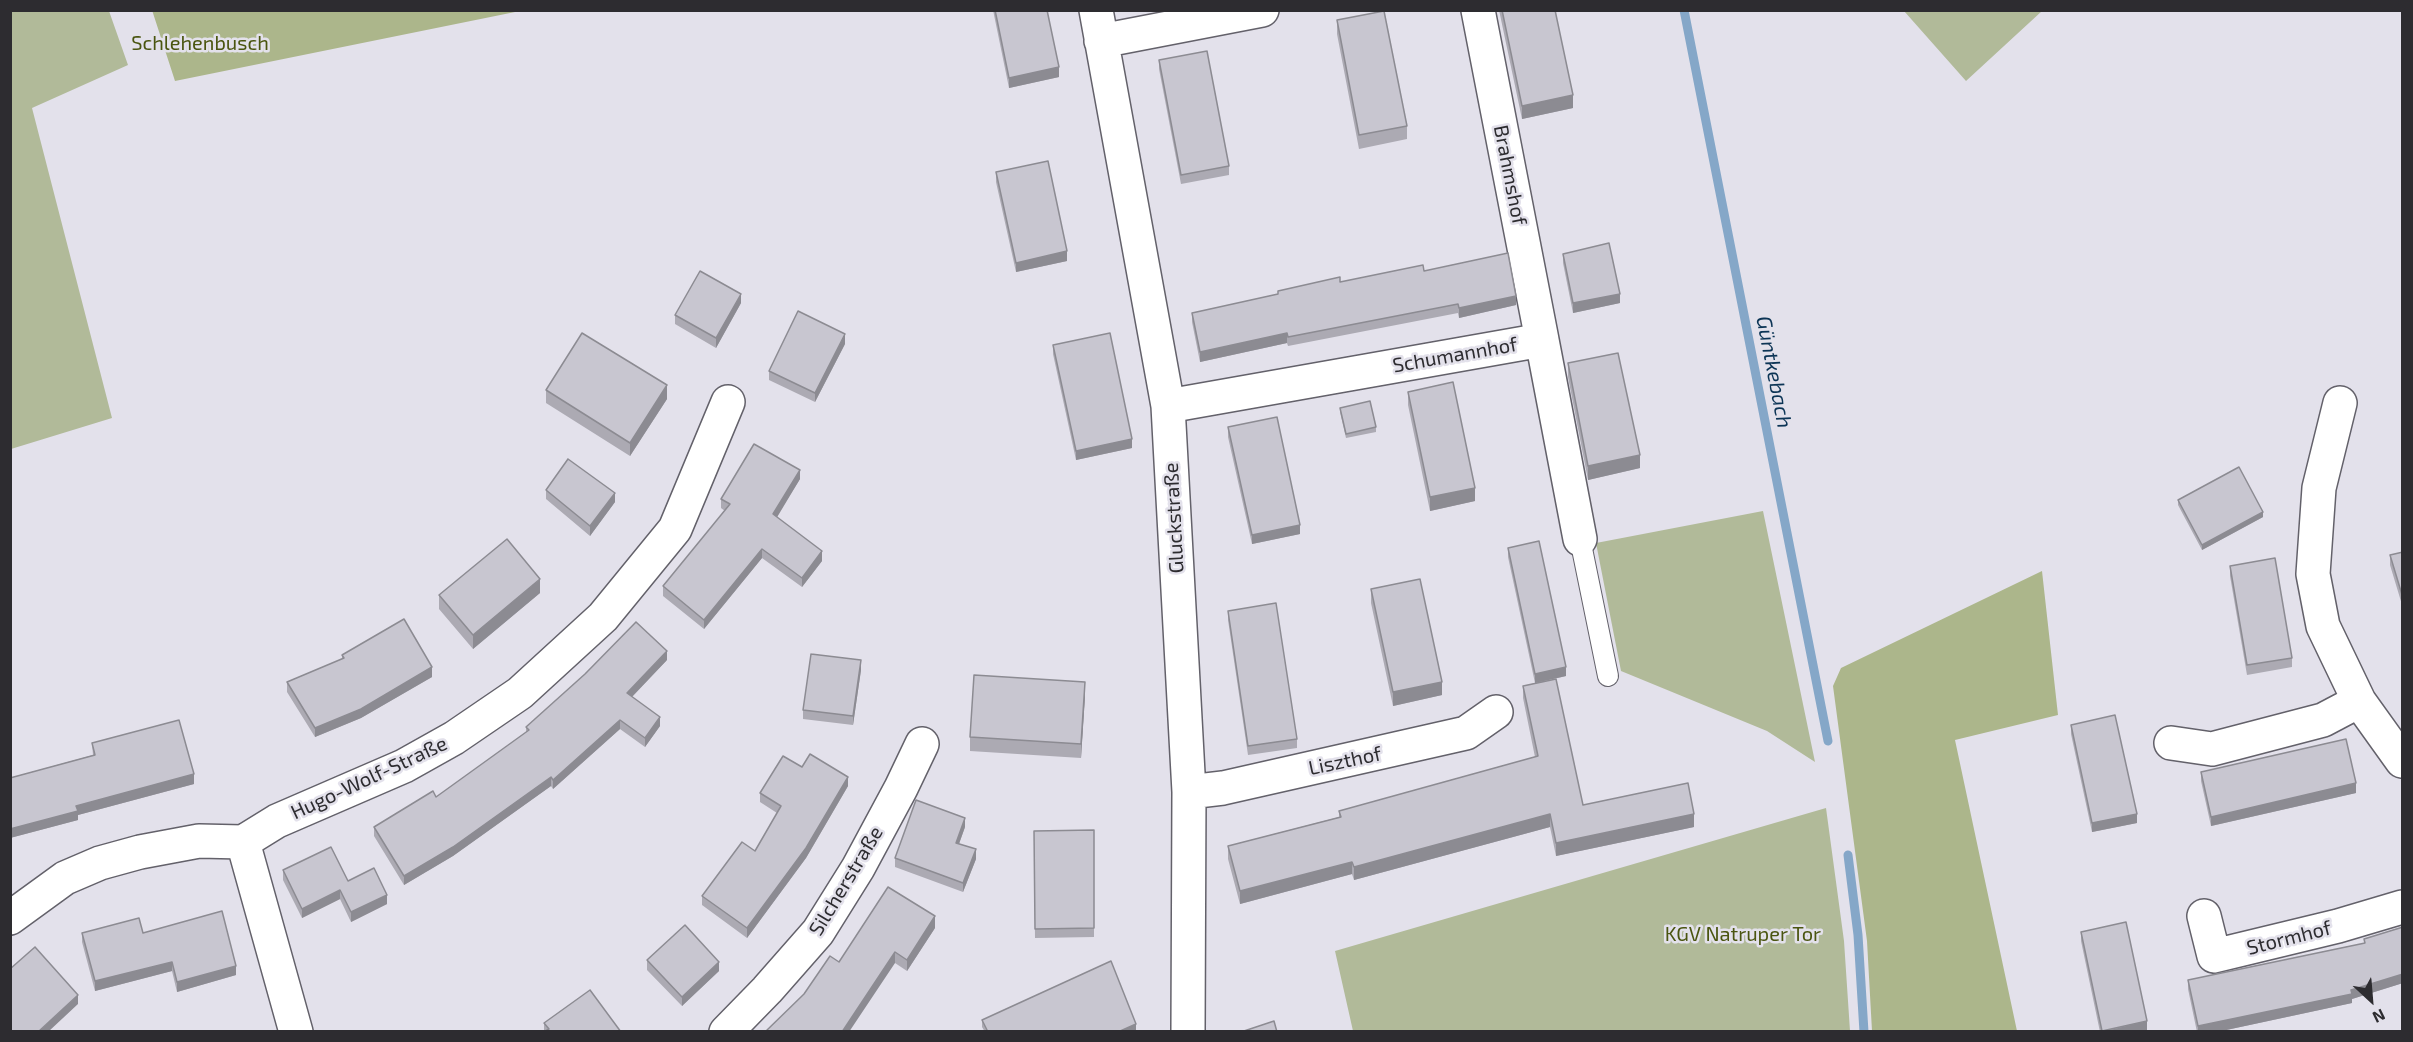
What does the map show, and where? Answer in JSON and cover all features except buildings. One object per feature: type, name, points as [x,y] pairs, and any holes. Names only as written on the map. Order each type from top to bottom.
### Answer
[{"type":"street","points":[[1099,26],[1262,10]]},
{"type":"street","name":"Brahmshof","points":[[1478,10],[1542,340]]},
{"type":"street","name":"Gluckstraße","points":[[1099,26],[1168,406],[1189,792],[1188,1032]]},
{"type":"street","name":"Schumannhof","points":[[1168,406],[1542,340],[1580,539]]},
{"type":"street","name":"Hugo-Wolf-Straße","points":[[243,842],[277,821],[404,766],[454,738],[520,693],[537,678],[603,617],[675,529],[728,402]]},
{"type":"street","points":[[2340,403],[2319,488],[2313,574],[2323,626],[2359,701],[2403,761]]},
{"type":"street","points":[[2171,743],[2212,748],[2323,720],[2359,701]]},
{"type":"street","name":"Liszthof","points":[[1189,792],[1223,788],[1466,733],[1496,712]]},
{"type":"street","name":"Silcherstraße","points":[[726,1032],[818,932],[858,868],[922,744]]},
{"type":"street","points":[[10,918],[65,878],[100,863],[140,852],[199,841],[243,842],[296,1032]]},
{"type":"street","name":"Stormhof","points":[[2204,916],[2214,956],[2338,926],[2403,907]]},
{"type":"lane","points":[[1580,539],[1608,676]]},
{"type":"green space","points":[[11,10],[109,11],[128,65],[32,108],[112,418],[11,449]]},
{"type":"green space","name":"Schlehenbusch","points":[[152,10],[520,10],[520,11],[175,81]]},
{"type":"green space","points":[[1904,11],[2042,11],[1966,81]]},
{"type":"green space","points":[[1763,511],[1815,762],[1767,731],[1621,671],[1596,543]]},
{"type":"green space","points":[[2042,571],[2058,715],[1955,740],[2017,1031],[1872,1031],[1867,941],[1833,686],[1841,668]]},
{"type":"green space","name":"KGV Natruper Tor","points":[[1826,808],[1844,941],[1850,1031],[1353,1031],[1335,951]]},
{"type":"waterway","name":"Güntkebach","points":[[1684,10],[1828,741]]},
{"type":"waterway","name":"Güntkebach","points":[[1848,855],[1858,935],[1864,1032]]}]
